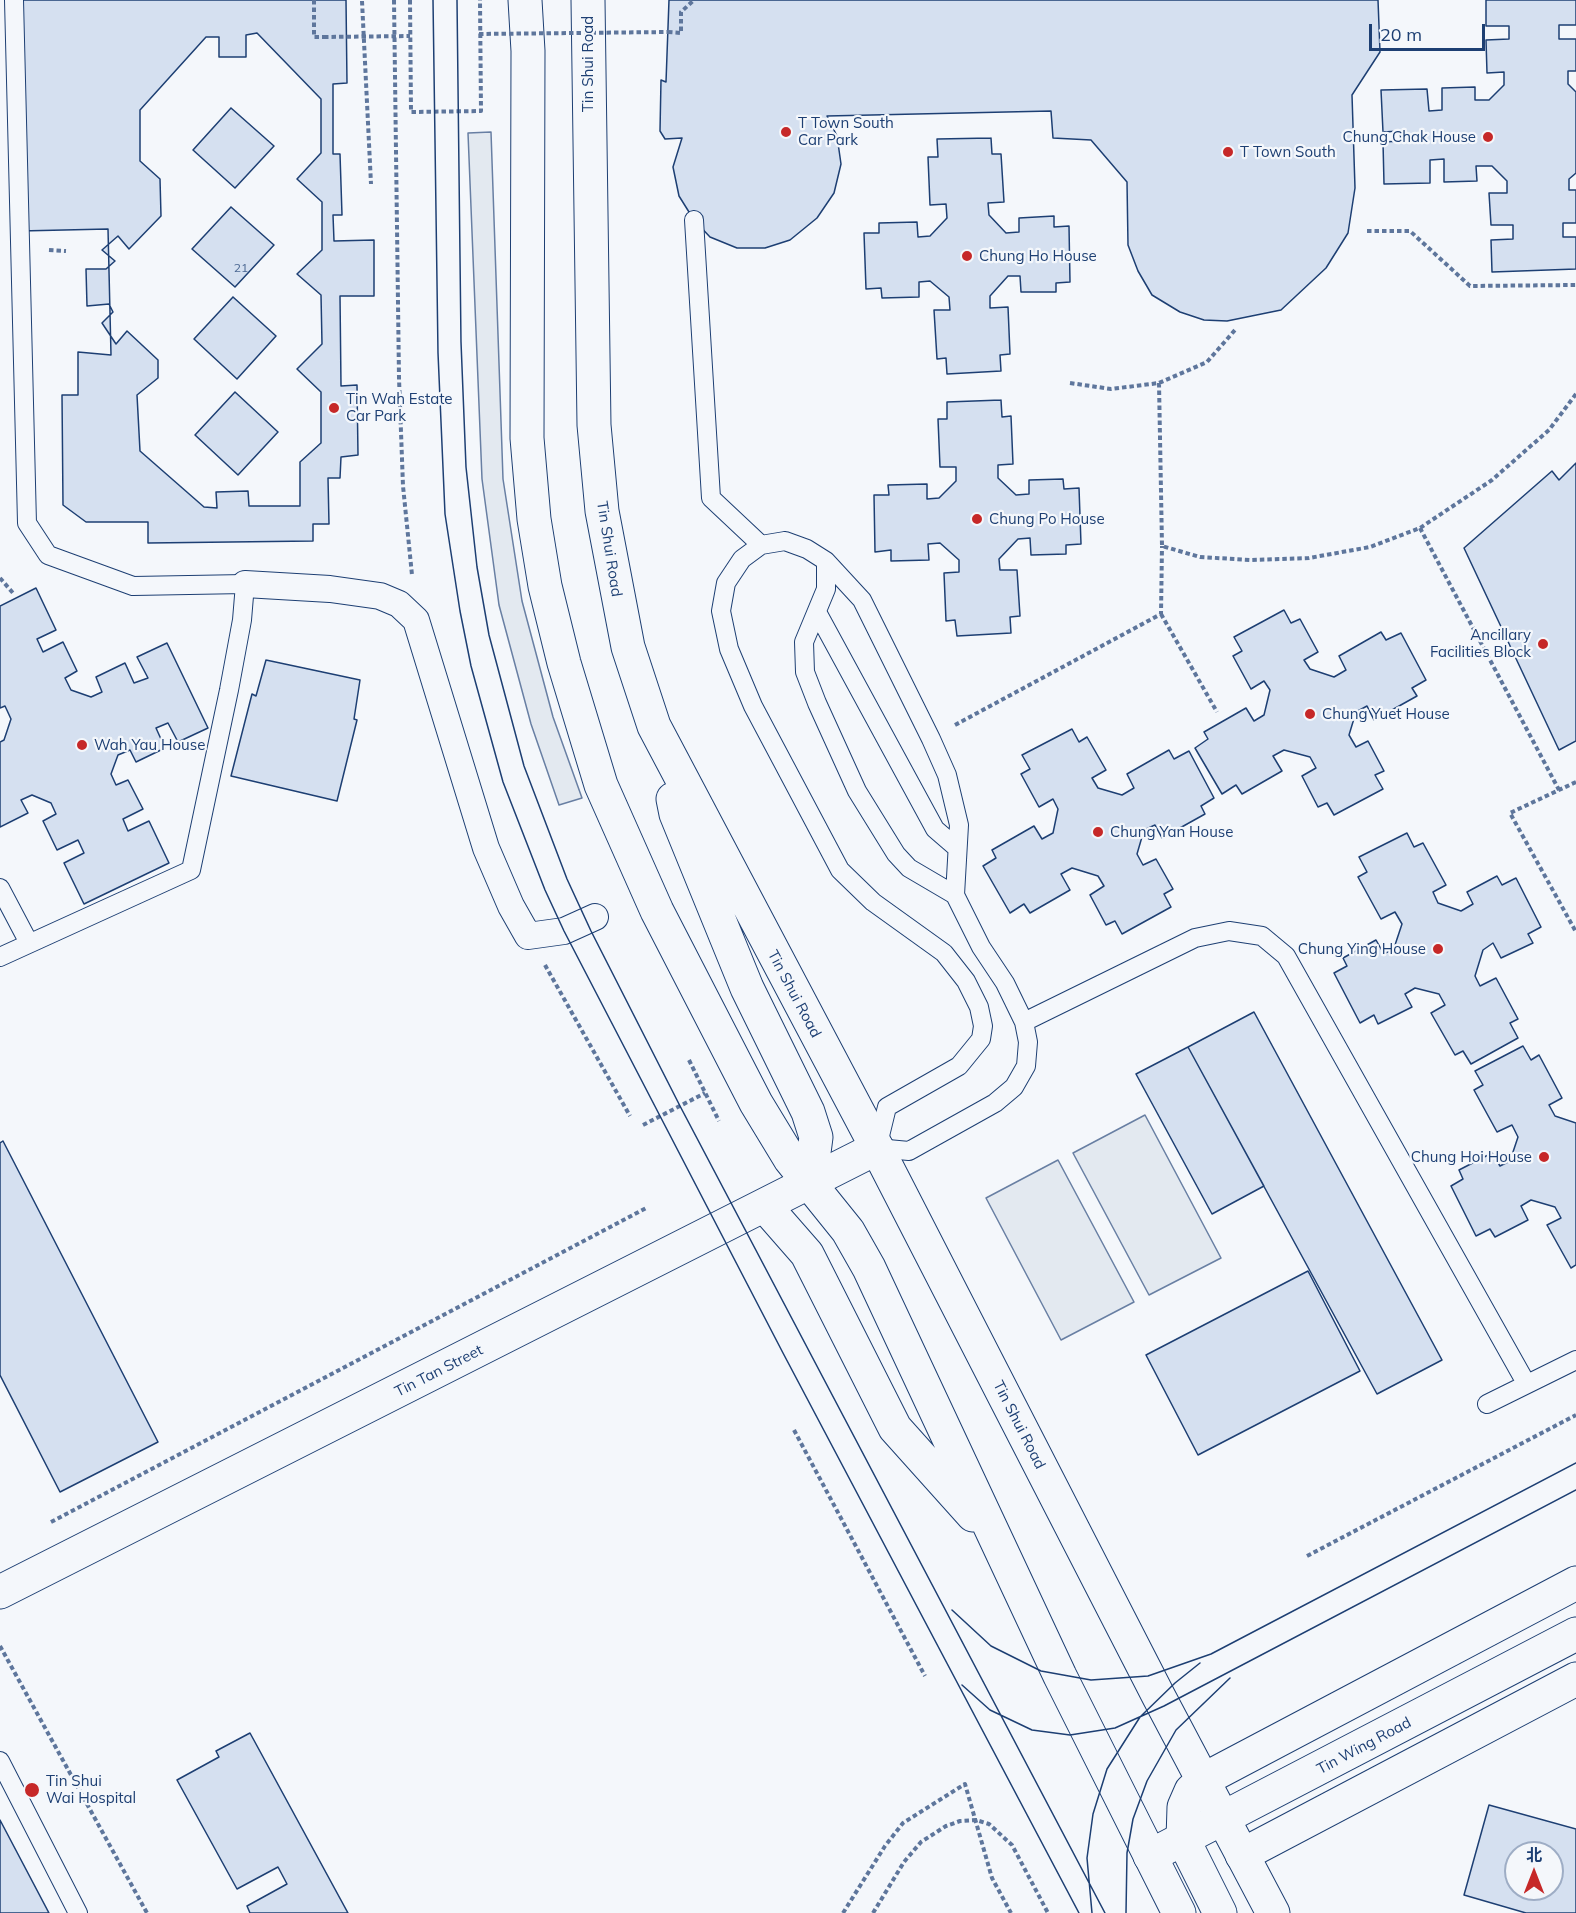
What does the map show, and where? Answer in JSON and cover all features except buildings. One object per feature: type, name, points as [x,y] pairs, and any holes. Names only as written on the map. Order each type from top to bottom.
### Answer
[{"type":"main road","points":[[502,0],[520,51],[526,91]]},
{"type":"main road","points":[[525,0],[528,51],[526,91],[527,438],[534,519],[545,586],[564,663],[601,786],[657,911],[756,1103],[790,1159],[848,1231],[869,1268],[995,1539],[1179,1913]]},
{"type":"main road","name":"Tin Shui Road","points":[[588,0],[594,424],[602,511],[627,647],[660,739],[877,1148],[1273,1913]]},
{"type":"main road","points":[[660,739],[676,814],[747,988],[808,1112],[816,1137],[810,1183]]},
{"type":"main road","name":"Tin Tan Street","points":[[0,1592],[877,1148]]},
{"type":"main road","points":[[765,1206],[807,1254],[895,1428],[995,1539]]},
{"type":"main road","points":[[1220,1913],[1183,1839],[1184,1807],[1191,1791],[1203,1780],[1576,1583]]},
{"type":"main road","name":"Tin Wing Road","points":[[1150,1856],[1576,1635]]},
{"type":"main road","points":[[1242,1855],[1576,1679]]},
{"type":"street","points":[[246,584],[330,589],[380,596],[399,604],[416,620],[486,848],[510,906],[528,936],[564,931],[595,916]]},
{"type":"lane","points":[[0,957],[191,870],[243,620],[246,584],[133,586],[48,555],[27,523],[14,0]]},
{"type":"lane","points":[[694,220],[711,498],[761,545]]},
{"type":"lane","points":[[784,542],[807,549],[826,561],[862,600],[947,775],[959,825],[955,895],[1024,1022],[1028,1042],[1026,1066],[1014,1087],[995,1103],[909,1151],[877,1148],[887,1107],[959,1065],[981,1039],[983,1026],[978,1007],[966,981],[945,953],[873,902],[840,870],[753,706],[729,649],[721,611],[726,583],[742,560],[761,545],[784,542]]},
{"type":"lane","points":[[826,561],[826,589],[804,642],[805,672],[857,791],[896,854],[909,868],[955,895]]},
{"type":"lane","points":[[817,612],[935,828],[957,848]]},
{"type":"lane","points":[[0,888],[29,943]]},
{"type":"lane","points":[[1024,1022],[1195,938],[1229,931],[1262,936],[1286,956],[1527,1383]]},
{"type":"lane","points":[[1487,1404],[1576,1360]]},
{"type":"lane","points":[[0,1761],[78,1913]]},
{"type":"path","points":[[314,0],[314,37],[410,36]]},
{"type":"path","points":[[394,0],[399,378],[403,486],[416,620]]},
{"type":"path","points":[[410,0],[411,112],[481,111],[480,0]]},
{"type":"path","points":[[480,34],[681,33],[681,12],[694,0]]},
{"type":"path","points":[[363,1],[371,184]]},
{"type":"path","points":[[1367,231],[1410,231],[1470,286],[1576,285]]},
{"type":"path","points":[[1070,383],[1111,389],[1159,383],[1207,362],[1235,330]]},
{"type":"path","points":[[1159,383],[1161,614],[1217,712]]},
{"type":"path","points":[[1162,546],[1200,557],[1251,560],[1309,558],[1370,547],[1420,528],[1492,480],[1549,430],[1576,394]]},
{"type":"path","points":[[1420,528],[1559,790]]},
{"type":"path","points":[[0,578],[13,593]]},
{"type":"path","points":[[931,739],[1161,614]]},
{"type":"path","points":[[1576,782],[1510,813],[1576,932]]},
{"type":"path","points":[[528,936],[630,1116]]},
{"type":"path","points":[[643,1125],[705,1093]]},
{"type":"path","points":[[42,1527],[648,1207]]},
{"type":"path","points":[[1307,1556],[1576,1415]]},
{"type":"path","points":[[794,1430],[925,1676]]},
{"type":"path","points":[[0,1646],[147,1913]]},
{"type":"path","points":[[843,1913],[885,1846],[903,1823],[965,1784],[992,1878],[1011,1913]]},
{"type":"path","points":[[873,1913],[904,1862],[921,1842],[946,1826],[960,1821],[975,1820],[989,1824],[1012,1845],[1048,1913]]},
{"type":"shaded area","points":[[491,132],[503,479],[522,601],[553,717],[582,798],[559,805],[531,724],[499,605],[482,479],[468,133]]},
{"type":"shaded area","points":[[1145,1115],[1221,1258],[1149,1295],[1073,1153]]},
{"type":"shaded area","points":[[1058,1160],[1134,1302],[1061,1340],[986,1198]]},
{"type":"tram line","points":[[433,0],[438,353],[445,514],[471,666],[503,782],[545,890],[564,931],[783,1353],[1079,1913]]},
{"type":"tram line","points":[[457,0],[461,342],[466,467],[477,567],[489,635],[524,766],[567,879],[591,931],[680,1106],[1105,1913]]},
{"type":"tram line","points":[[952,1610],[991,1646],[1041,1671],[1091,1680],[1148,1676],[1211,1654],[1576,1463]]},
{"type":"tram line","points":[[962,1685],[990,1710],[1032,1730],[1070,1735],[1115,1728],[1164,1706],[1576,1490]]},
{"type":"tram line","points":[[1092,1913],[1087,1858],[1093,1814],[1107,1769],[1140,1717],[1175,1683],[1200,1663]]},
{"type":"tram line","points":[[1126,1913],[1127,1853],[1133,1819],[1147,1781],[1176,1730],[1230,1678]]},
{"type":"place","name":"T Town South Car Park","points":[[786,132]]},
{"type":"place","name":"Chung Chak House","points":[[1488,137]]},
{"type":"place","name":"T Town South","points":[[1228,152]]},
{"type":"place","name":"Chung Ho House","points":[[967,256]]},
{"type":"place","name":"Tin Wah Estate Car Park","points":[[334,408]]},
{"type":"place","name":"Chung Po House","points":[[977,519]]},
{"type":"place","name":"Ancillary Facilities Block","points":[[1543,644]]},
{"type":"place","name":"Chung Yuet House","points":[[1310,714]]},
{"type":"place","name":"Wah Yau House","points":[[82,745]]},
{"type":"place","name":"Chung Yan House","points":[[1098,832]]},
{"type":"place","name":"Chung Ying House","points":[[1438,949]]},
{"type":"place","name":"Chung Hoi House","points":[[1544,1157]]},
{"type":"place","name":"Tin Shui Wai Hospital","points":[[32,1790]]}]
